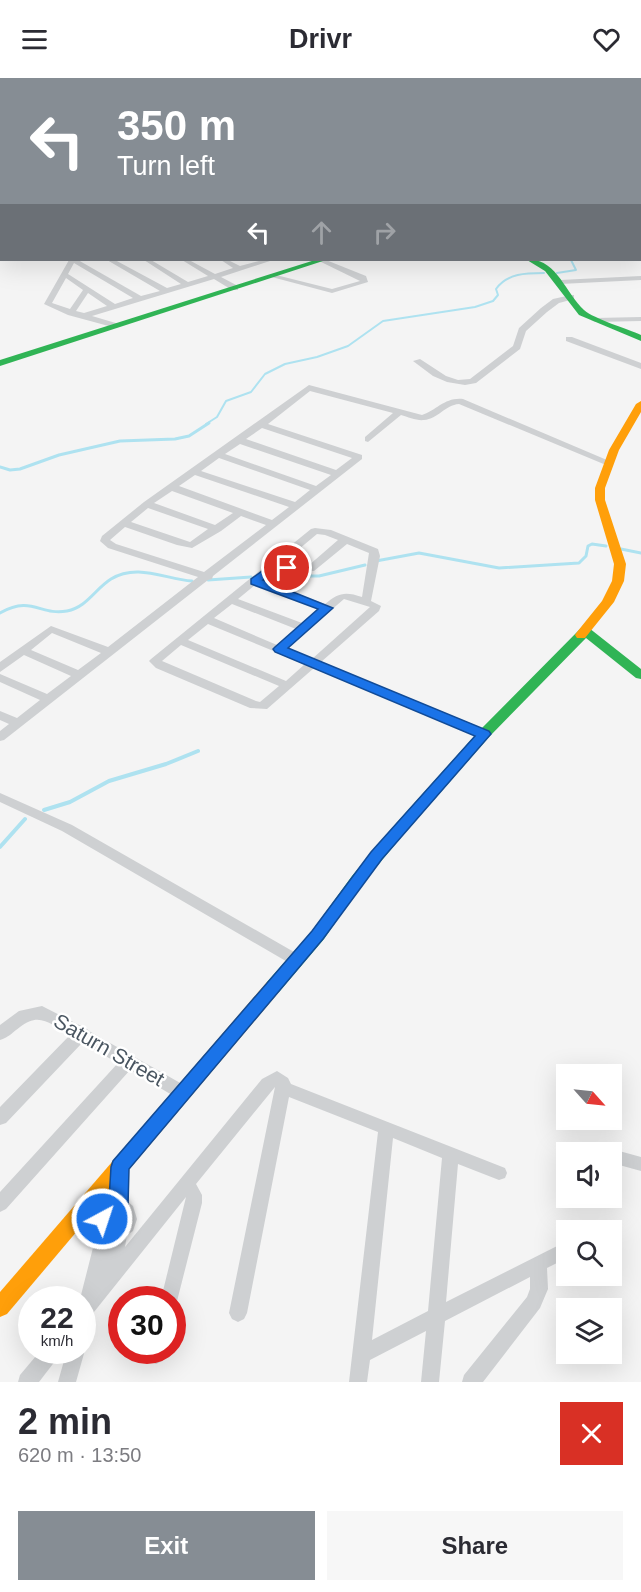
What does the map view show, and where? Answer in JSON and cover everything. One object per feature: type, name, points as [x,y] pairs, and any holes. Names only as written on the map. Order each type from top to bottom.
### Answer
[{"type":"street","points":[[72,261],[49,306],[116,326]]},
{"type":"street","points":[[75,261],[140,299]]},
{"type":"street","points":[[112,261],[166,291]]},
{"type":"street","points":[[149,261],[188,285]]},
{"type":"street","points":[[187,261],[235,288]]},
{"type":"street","points":[[226,261],[240,268]]},
{"type":"street","points":[[83,316],[262,261]]},
{"type":"street","points":[[0,363],[319,261]]},
{"type":"street","points":[[272,276],[332,291],[364,282],[363,278],[324,261]]},
{"type":"street","points":[[533,261],[548,269],[582,313],[641,338]]},
{"type":"street","points":[[64,274],[114,307]]},
{"type":"street","points":[[560,282],[641,278]]},
{"type":"street","points":[[71,313],[87,289]]},
{"type":"street","points":[[417,361],[432,374],[465,384],[473,381],[517,347],[522,330],[544,310],[556,301],[571,297]]},
{"type":"street","points":[[596,320],[641,319]]},
{"type":"street","points":[[570,339],[641,366]]},
{"type":"street","points":[[208,577],[107,544],[106,538],[147,504],[261,425],[309,388],[426,418],[449,401],[460,401],[609,463]]},
{"type":"street","points":[[0,1307],[296,960],[376,855],[484,734],[585,631],[608,602],[618,581],[620,564],[600,500],[601,479],[641,404]]},
{"type":"street","points":[[369,439],[399,412]]},
{"type":"street","points":[[0,737],[359,457],[261,425]]},
{"type":"street","points":[[239,440],[338,474]]},
{"type":"street","points":[[218,455],[318,490]]},
{"type":"street","points":[[194,472],[297,506]]},
{"type":"street","points":[[171,488],[274,524]]},
{"type":"street","points":[[147,504],[217,528]]},
{"type":"street","points":[[123,523],[188,545],[197,543],[240,512]]},
{"type":"street","points":[[279,649],[344,595],[374,604],[376,609],[267,704],[259,706],[156,664],[157,657],[315,531],[322,530],[369,547],[375,554],[366,601]]},
{"type":"street","points":[[273,566],[310,569],[346,539]]},
{"type":"street","points":[[255,581],[327,608]]},
{"type":"street","points":[[231,600],[304,628]]},
{"type":"street","points":[[206,619],[484,734]]},
{"type":"street","points":[[0,668],[51,629],[109,652]]},
{"type":"street","points":[[585,631],[641,675]]},
{"type":"street","points":[[179,640],[288,686]]},
{"type":"street","points":[[23,651],[79,675]]},
{"type":"street","points":[[0,678],[47,699]]},
{"type":"street","points":[[0,715],[17,723]]},
{"type":"street","points":[[0,797],[67,828],[296,960]]},
{"type":"street","name":"Saturn Street","points":[[0,1034],[24,1015],[33,1012],[50,1015],[183,1093]]},
{"type":"street","points":[[0,1118],[82,1034]]},
{"type":"street","points":[[0,1204],[129,1061]]},
{"type":"street","points":[[96,1298],[271,1080],[281,1079],[283,1088],[238,1313]]},
{"type":"street","points":[[283,1088],[499,1173]]},
{"type":"street","points":[[358,1382],[386,1129]]},
{"type":"street","points":[[430,1382],[451,1154]]},
{"type":"street","points":[[622,1158],[641,1164]]},
{"type":"street","points":[[109,1280],[113,1218],[120,1167]]},
{"type":"street","points":[[173,1286],[194,1203],[194,1195],[187,1184]]},
{"type":"street","points":[[91,1201],[113,1218]]},
{"type":"street","points":[[93,1286],[113,1218]]},
{"type":"street","points":[[361,1355],[556,1255]]},
{"type":"street","points":[[471,1382],[534,1302],[539,1289],[538,1264]]},
{"type":"street","points":[[27,1382],[42,1364]]},
{"type":"street","points":[[68,1382],[72,1364]]},
{"type":"waterway","points":[[557,273],[576,270],[572,261]]},
{"type":"waterway","points":[[206,424],[217,417],[226,401],[251,392],[265,374],[285,364],[317,357],[348,346],[383,321],[475,307],[493,301],[498,295],[496,289],[506,280],[524,274],[544,273]]},
{"type":"waterway","points":[[0,467],[10,470],[20,469],[59,455],[120,441],[175,439],[189,436],[209,423]]},
{"type":"waterway","points":[[376,561],[419,553],[499,568],[579,563],[586,556],[588,546],[592,544],[606,546]]},
{"type":"waterway","points":[[621,549],[641,553]]},
{"type":"waterway","points":[[268,576],[319,576],[365,565]]},
{"type":"waterway","points":[[0,613],[20,606],[58,612],[74,609],[111,579],[131,572],[151,573],[192,581]]},
{"type":"waterway","points":[[208,580],[251,577]]},
{"type":"waterway","points":[[44,810],[70,802],[109,781],[166,764],[198,751]]},
{"type":"waterway","points":[[0,847],[25,819]]},
{"type":"traffic: fast","points":[[0,363],[319,261]]},
{"type":"traffic: fast","points":[[533,261],[548,269],[582,313],[641,338]]},
{"type":"traffic: fast","points":[[585,631],[641,675]]},
{"type":"traffic: fast","points":[[273,987],[318,935],[357,880],[398,831],[484,734],[581,635]]},
{"type":"traffic: slow","points":[[581,635],[608,602],[618,581],[620,564],[600,500],[600,488],[614,450],[641,404]]},
{"type":"traffic: slow","points":[[0,1307],[273,987]]},
{"type":"route","points":[[102,1219],[106,1210],[119,1206],[120,1167],[318,935],[376,855],[484,734],[279,649],[327,608],[255,581],[273,566],[287,568]]}]
